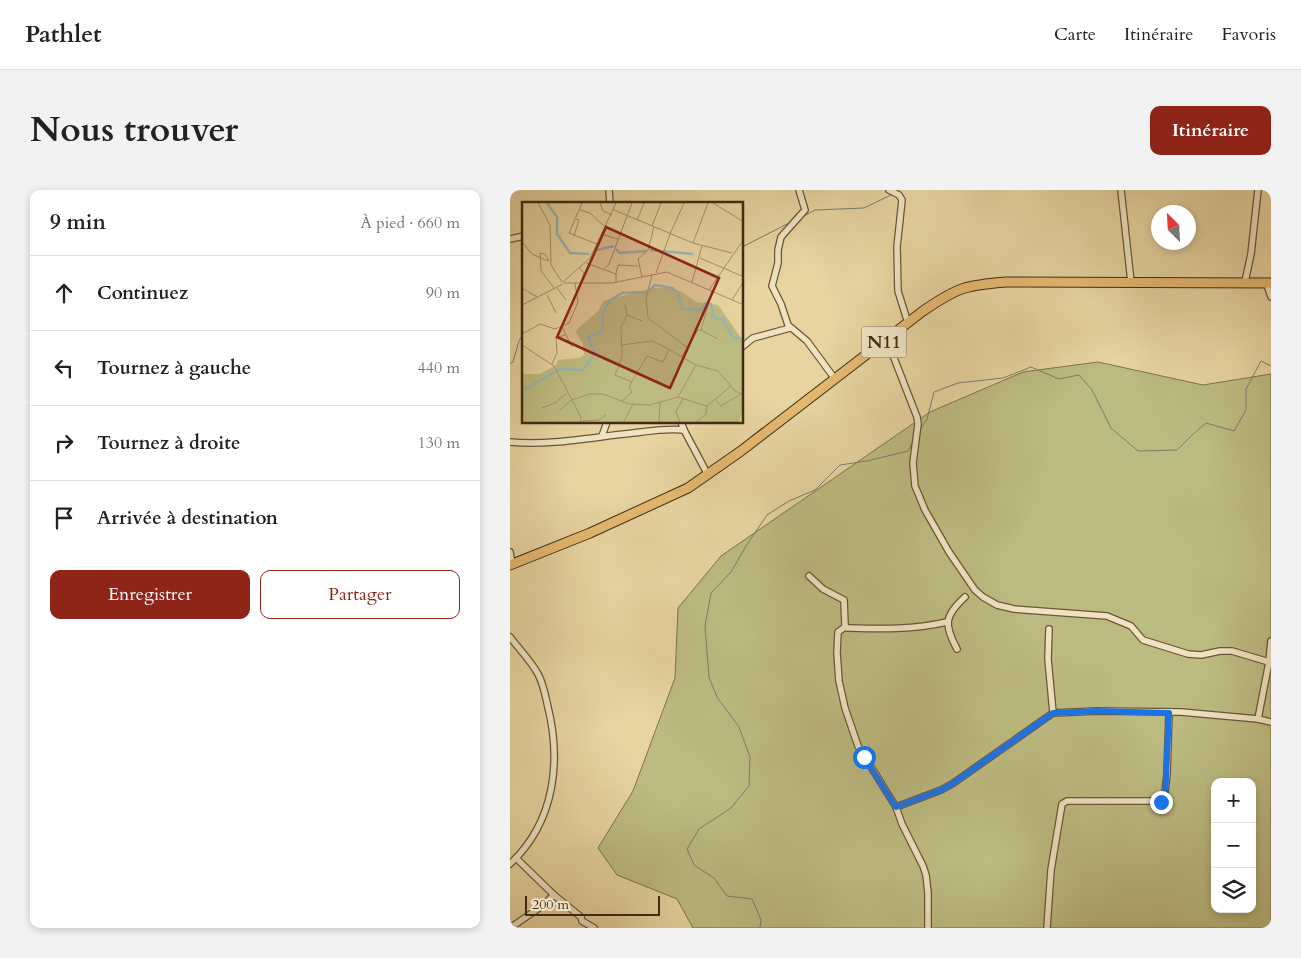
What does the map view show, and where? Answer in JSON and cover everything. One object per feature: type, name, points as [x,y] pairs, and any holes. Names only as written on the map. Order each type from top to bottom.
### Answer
[{"type":"highway","name":"N11","points":[[511,564],[636,513],[688,488],[708,475],[908,323],[946,296],[966,286],[1007,282],[1268,282]]},
{"type":"street","points":[[799,190],[805,210],[781,237],[772,286],[790,328],[807,341],[835,379]]},
{"type":"street","points":[[889,190],[899,195],[902,200],[898,247],[898,291],[908,323]]},
{"type":"street","points":[[1121,190],[1131,282]]},
{"type":"street","points":[[1245,282],[1252,254],[1258,190]]},
{"type":"street","points":[[1268,282],[1271,297]]},
{"type":"street","points":[[744,345],[753,338],[790,328]]},
{"type":"street","points":[[887,340],[917,417],[918,424],[913,463],[915,486],[925,510],[948,552],[975,590],[996,605],[1014,609],[1107,616],[1131,626],[1143,640],[1188,654],[1201,655],[1220,651],[1232,651],[1269,662]]},
{"type":"street","points":[[602,436],[606,424]]},
{"type":"street","points":[[682,424],[708,475]]},
{"type":"street","points":[[510,442],[553,442],[660,430],[684,430]]},
{"type":"street","points":[[510,552],[511,564]]},
{"type":"street","points":[[809,576],[822,589],[844,600],[846,627]]},
{"type":"street","points":[[957,649],[951,638],[947,622],[954,608],[965,597]]},
{"type":"street","points":[[928,928],[926,875],[896,807],[858,746],[838,681],[836,653],[838,632],[846,627],[884,630],[947,622]]},
{"type":"street","points":[[1049,629],[1048,659],[1053,713]]},
{"type":"street","points":[[510,637],[538,674],[554,734],[553,785],[550,800],[536,829],[510,864]]},
{"type":"street","points":[[1258,720],[1271,641]]},
{"type":"street","points":[[896,807],[952,784],[1053,713],[1097,711],[1182,712],[1271,722]]},
{"type":"street","points":[[1047,928],[1051,870],[1062,804],[1067,801],[1164,801],[1169,713]]},
{"type":"street","points":[[516,858],[554,895],[581,917],[582,921],[594,928]]},
{"type":"street","points":[[510,928],[542,906],[554,895]]},
{"type":"street","points":[[579,928],[582,921]]},
{"type":"shaded area","points":[[1098,362],[1203,385],[1271,374],[1271,928],[693,928],[677,899],[617,875],[598,848],[633,791],[675,678],[678,608],[721,556],[930,412],[1023,372]]},
{"type":"waterway","points":[[804,216],[815,210],[864,208],[893,194]]},
{"type":"waterway","points":[[744,246],[791,222]]},
{"type":"waterway","points":[[510,364],[513,362],[522,336]]},
{"type":"waterway","points":[[920,430],[927,419],[934,392],[958,383],[1003,378],[1031,367],[1059,379],[1079,375],[1092,390],[1111,428],[1138,451],[1177,450],[1206,423],[1234,431],[1246,410],[1246,389],[1261,361],[1271,366]]},
{"type":"waterway","points":[[760,928],[761,920],[752,899],[727,896],[714,878],[694,865],[687,849],[699,829],[731,808],[749,786],[750,757],[739,727],[717,697],[709,677],[705,626],[711,593],[731,572],[767,515],[789,501],[815,490],[840,465],[867,461],[908,451],[913,442]]},
{"type":"route","points":[[864,757],[896,807],[952,784],[1053,713],[1097,711],[1169,713],[1165,799],[1161,802]]}]
